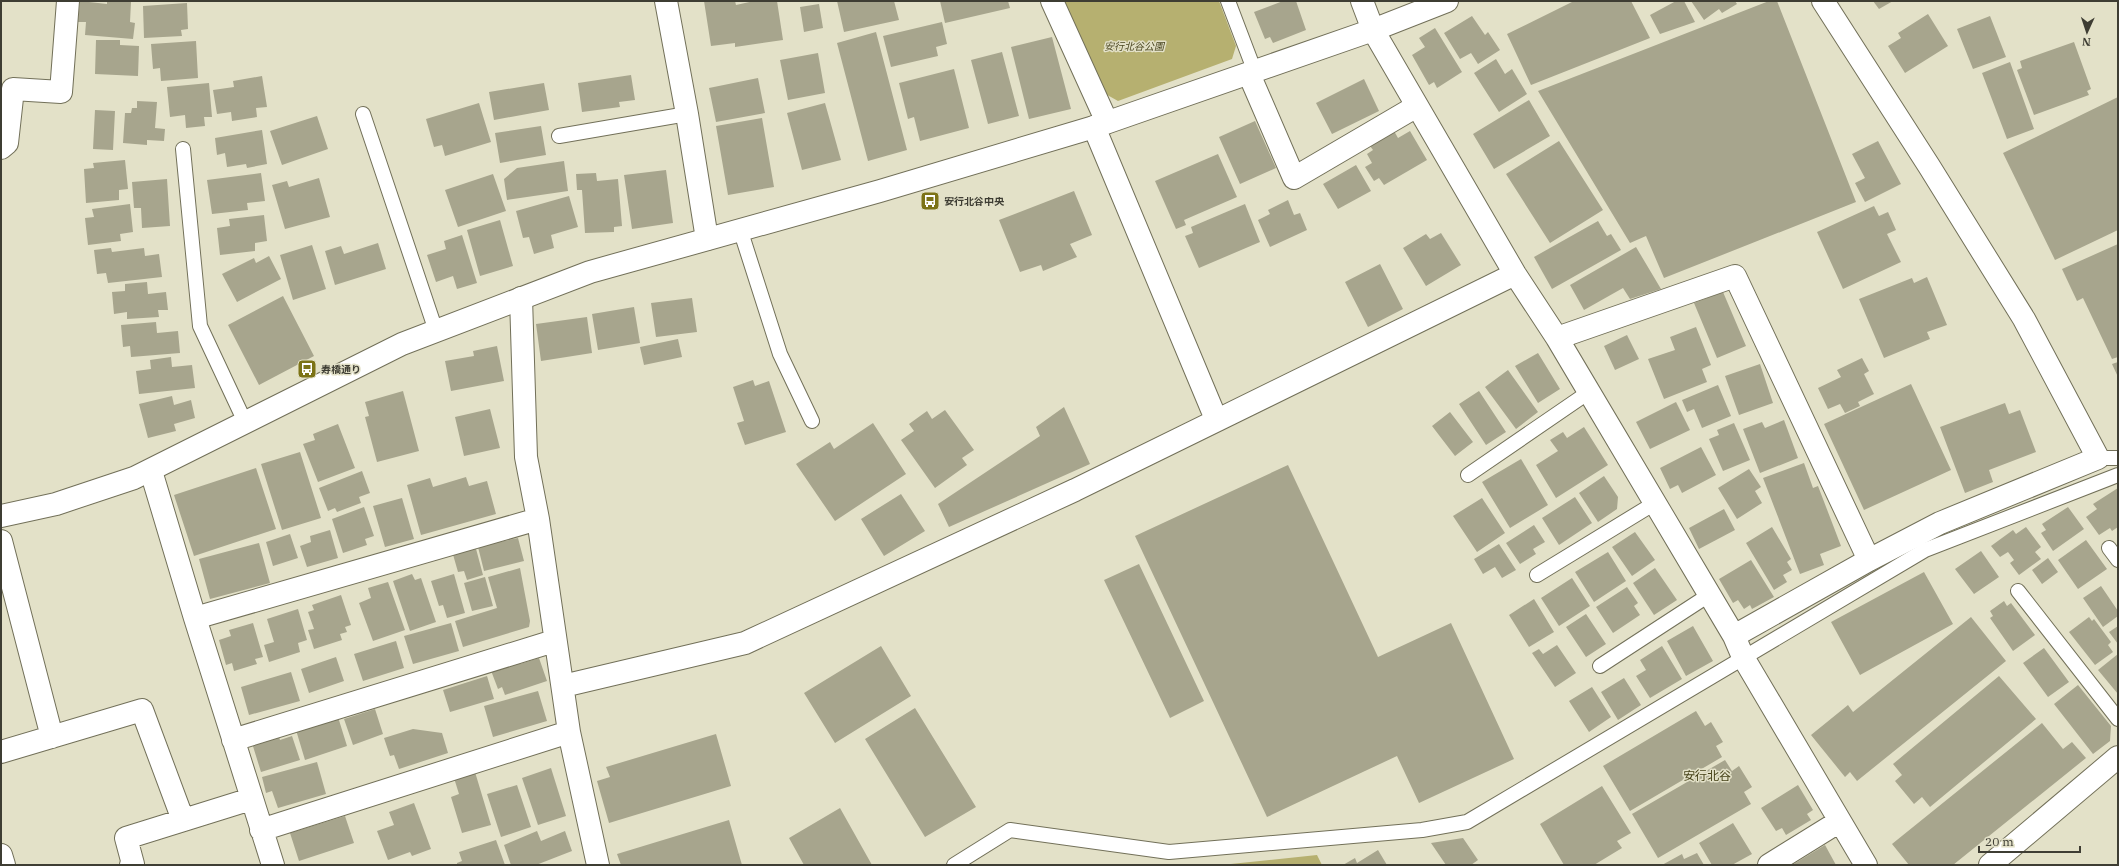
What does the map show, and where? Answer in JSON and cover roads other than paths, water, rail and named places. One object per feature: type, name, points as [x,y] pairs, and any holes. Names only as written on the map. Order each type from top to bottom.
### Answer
[{"type":"street","points":[[1,148],[7,144],[13,89],[61,92],[68,1]]},
{"type":"street","points":[[666,1],[687,114],[707,239]]},
{"type":"street","points":[[1052,1],[1216,419]]},
{"type":"street","points":[[1362,1],[1373,30],[1417,106],[1515,274],[1557,338],[1734,636],[1743,657],[1866,865]]},
{"type":"street","points":[[1,516],[56,504],[143,475],[245,422],[402,344],[590,272],[740,229],[880,192],[1101,124],[1373,30],[1447,1]]},
{"type":"street","points":[[1734,636],[1869,560],[1940,523],[2108,458],[1929,166],[1823,1]]},
{"type":"street","points":[[1252,73],[1294,178],[1417,106]]},
{"type":"street","points":[[563,686],[745,642],[1075,490],[1216,419],[1515,274]]},
{"type":"street","points":[[1557,338],[1735,276],[1869,560]]},
{"type":"street","points":[[521,298],[526,457],[538,519],[554,641],[563,686],[569,732],[598,865]]},
{"type":"street","points":[[143,475],[195,618],[273,865]]},
{"type":"street","points":[[195,618],[538,519]]},
{"type":"street","points":[[1,541],[52,737]]},
{"type":"street","points":[[233,740],[554,641]]},
{"type":"street","points":[[1,752],[142,710],[183,820]]},
{"type":"street","points":[[261,830],[569,732]]},
{"type":"street","points":[[2003,861],[2118,757]]},
{"type":"street","points":[[131,865],[133,864],[126,838],[251,799]]},
{"type":"street","points":[[1769,865],[1840,821]]},
{"type":"street","points":[[1,855],[4,865]]},
{"type":"lane","points":[[1228,1],[1252,73]]},
{"type":"lane","points":[[363,114],[436,331]]},
{"type":"lane","points":[[559,136],[687,114]]},
{"type":"lane","points":[[184,149],[200,326],[245,422]]},
{"type":"lane","points":[[740,229],[780,354],[812,421]]},
{"type":"lane","points":[[1468,475],[1589,392]]},
{"type":"lane","points":[[954,865],[1010,830],[1169,852],[1422,830],[1467,822],[1925,550],[2118,475]]},
{"type":"lane","points":[[1537,575],[1655,503]]},
{"type":"lane","points":[[2110,548],[2118,560]]},
{"type":"lane","points":[[2018,591],[2118,719]]},
{"type":"lane","points":[[1600,666],[1709,595]]},
{"type":"place","name":"安行北谷中央","points":[[930,201]]},
{"type":"place","name":"寿橋通り","points":[[307,369]]},
{"type":"district","name":"安行北谷","points":[[1707,775]]},
{"type":"park label","name":"安行北谷公園","points":[[1134,46]]}]
